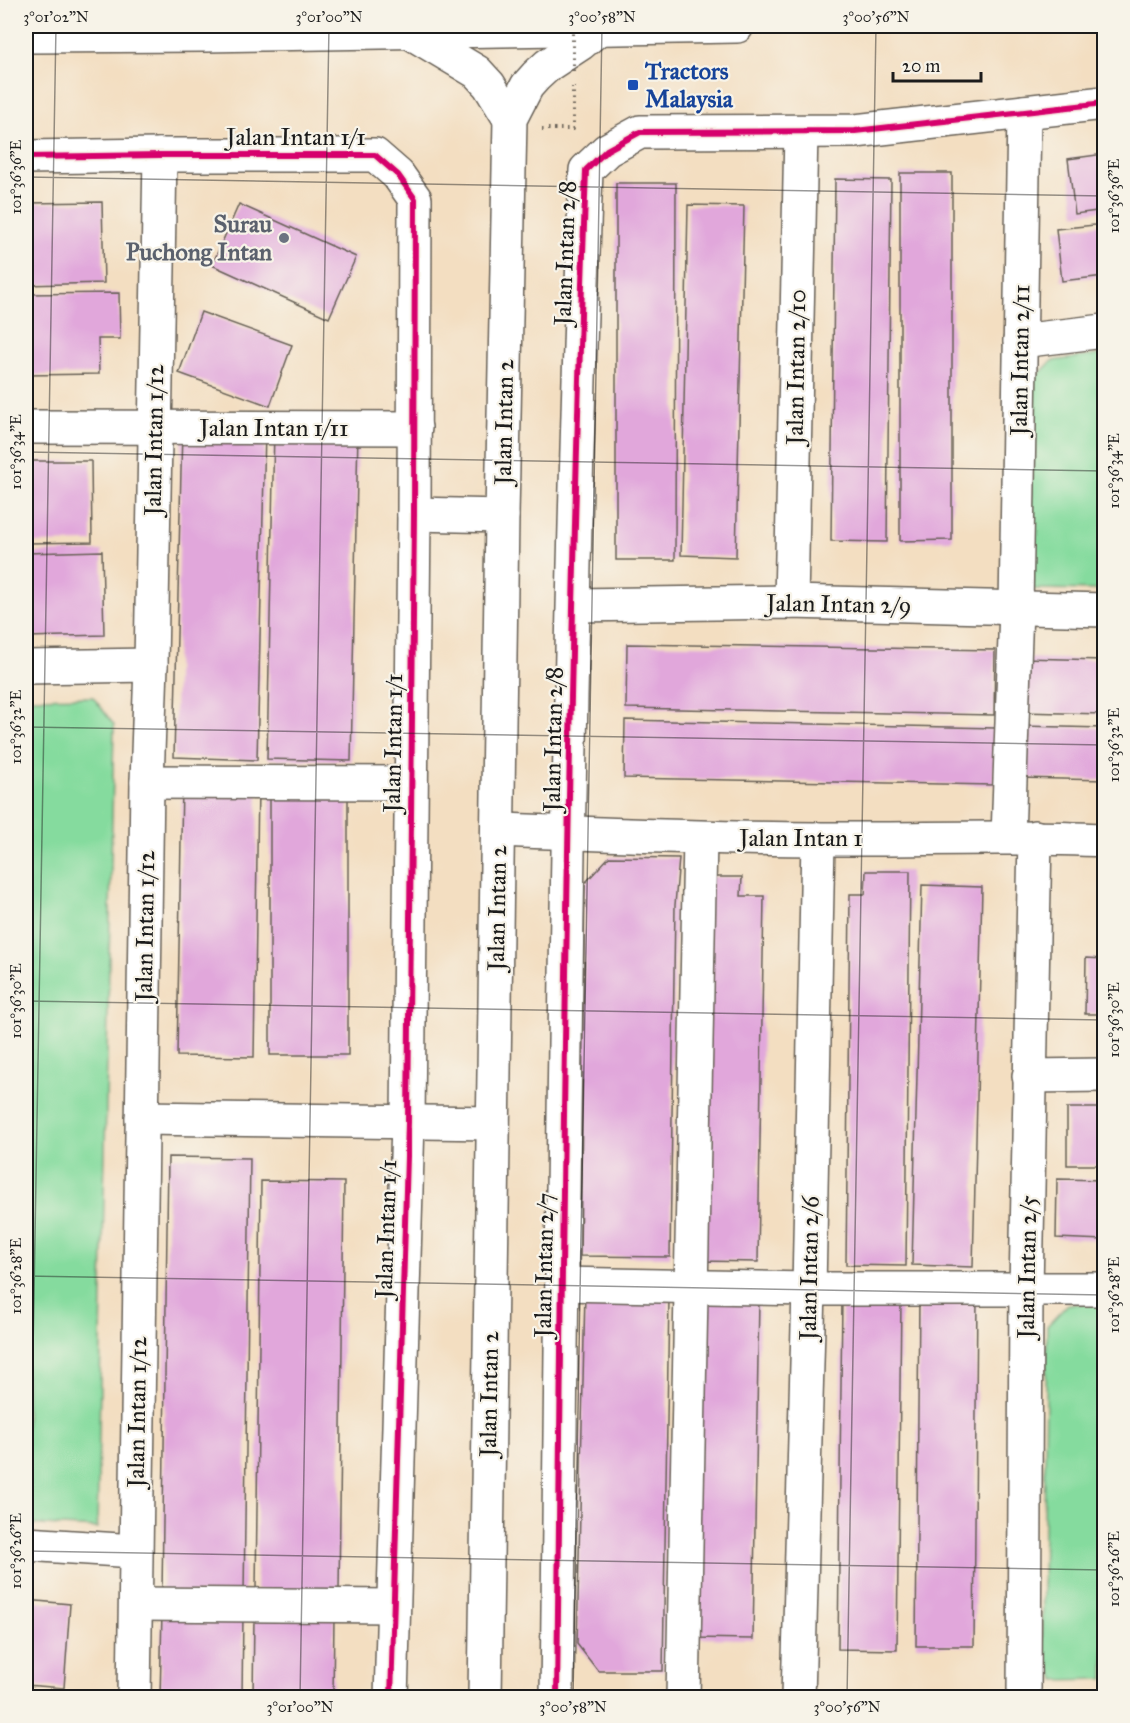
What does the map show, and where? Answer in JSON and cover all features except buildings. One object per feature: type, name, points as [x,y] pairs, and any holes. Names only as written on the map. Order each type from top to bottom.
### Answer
[{"type":"main road","points":[[26,36],[737,26]]},
{"type":"main road","name":"Jalan Intan 2","points":[[485,1698],[510,119],[527,86],[548,65],[580,44],[585,27]]},
{"type":"main road","points":[[410,32],[477,72],[489,85],[510,119]]},
{"type":"main road","name":"Jalan Intan 2/8","points":[[568,833],[578,384],[586,170],[607,150],[639,132],[855,131],[1104,104]]},
{"type":"main road","name":"Jalan Intan 2/11","points":[[1022,837],[1016,608],[1024,112]]},
{"type":"main road","name":"Jalan Intan 2/10","points":[[791,602],[801,132]]},
{"type":"main road","name":"Jalan Intan 1/1","points":[[26,157],[375,154],[398,175],[415,199],[408,1122],[391,1698]]},
{"type":"main road","name":"Jalan Intan 1/12","points":[[134,1698],[147,782],[160,155]]},
{"type":"main road","points":[[1020,341],[1104,331]]},
{"type":"main road","name":"Jalan Intan 1/11","points":[[26,427],[414,428]]},
{"type":"main road","points":[[414,514],[502,516]]},
{"type":"main road","name":"Jalan Intan 2/9","points":[[574,605],[791,602],[1104,610]]},
{"type":"main road","points":[[26,667],[151,665]]},
{"type":"main road","points":[[147,782],[410,783]]},
{"type":"main road","name":"Jalan Intan 1","points":[[498,830],[699,838],[1022,837],[1104,840]]},
{"type":"main road","name":"Jalan Intan 2/7","points":[[556,1698],[568,833]]},
{"type":"main road","name":"Jalan Intan 2/5","points":[[1022,837],[1029,1076],[1024,1698]]},
{"type":"main road","points":[[683,1698],[699,838]]},
{"type":"main road","name":"Jalan Intan 2/6","points":[[798,1698],[818,839]]},
{"type":"main road","points":[[1029,1076],[1104,1075]]},
{"type":"main road","points":[[142,1118],[493,1123]]},
{"type":"main road","points":[[562,1284],[691,1287],[1104,1289]]},
{"type":"main road","points":[[26,1544],[135,1551]]},
{"type":"main road","points":[[137,1604],[392,1606]]},
{"type":"path","points":[[573,71],[585,27]]},
{"type":"path","points":[[559,129],[573,129],[573,83]]},
{"type":"green space","points":[[1104,354],[1104,590],[1032,589],[1029,384],[1052,361]]},
{"type":"green space","points":[[93,697],[114,725],[97,1528],[26,1524],[26,698]]},
{"type":"green space","points":[[1068,1304],[1104,1304],[1104,1679],[1056,1680],[1042,1656],[1047,1326]]},
{"type":"cycle path","points":[[557,1698],[570,743],[586,170],[607,150],[640,132],[855,131],[1104,103]]},
{"type":"cycle path","points":[[26,157],[375,155],[398,175],[415,199],[408,1122],[391,1698]]},
{"type":"place","name":"Tractors Malaysia","points":[[633,85]]},
{"type":"place","name":"Surau Puchong Intan","points":[[284,238]]}]
